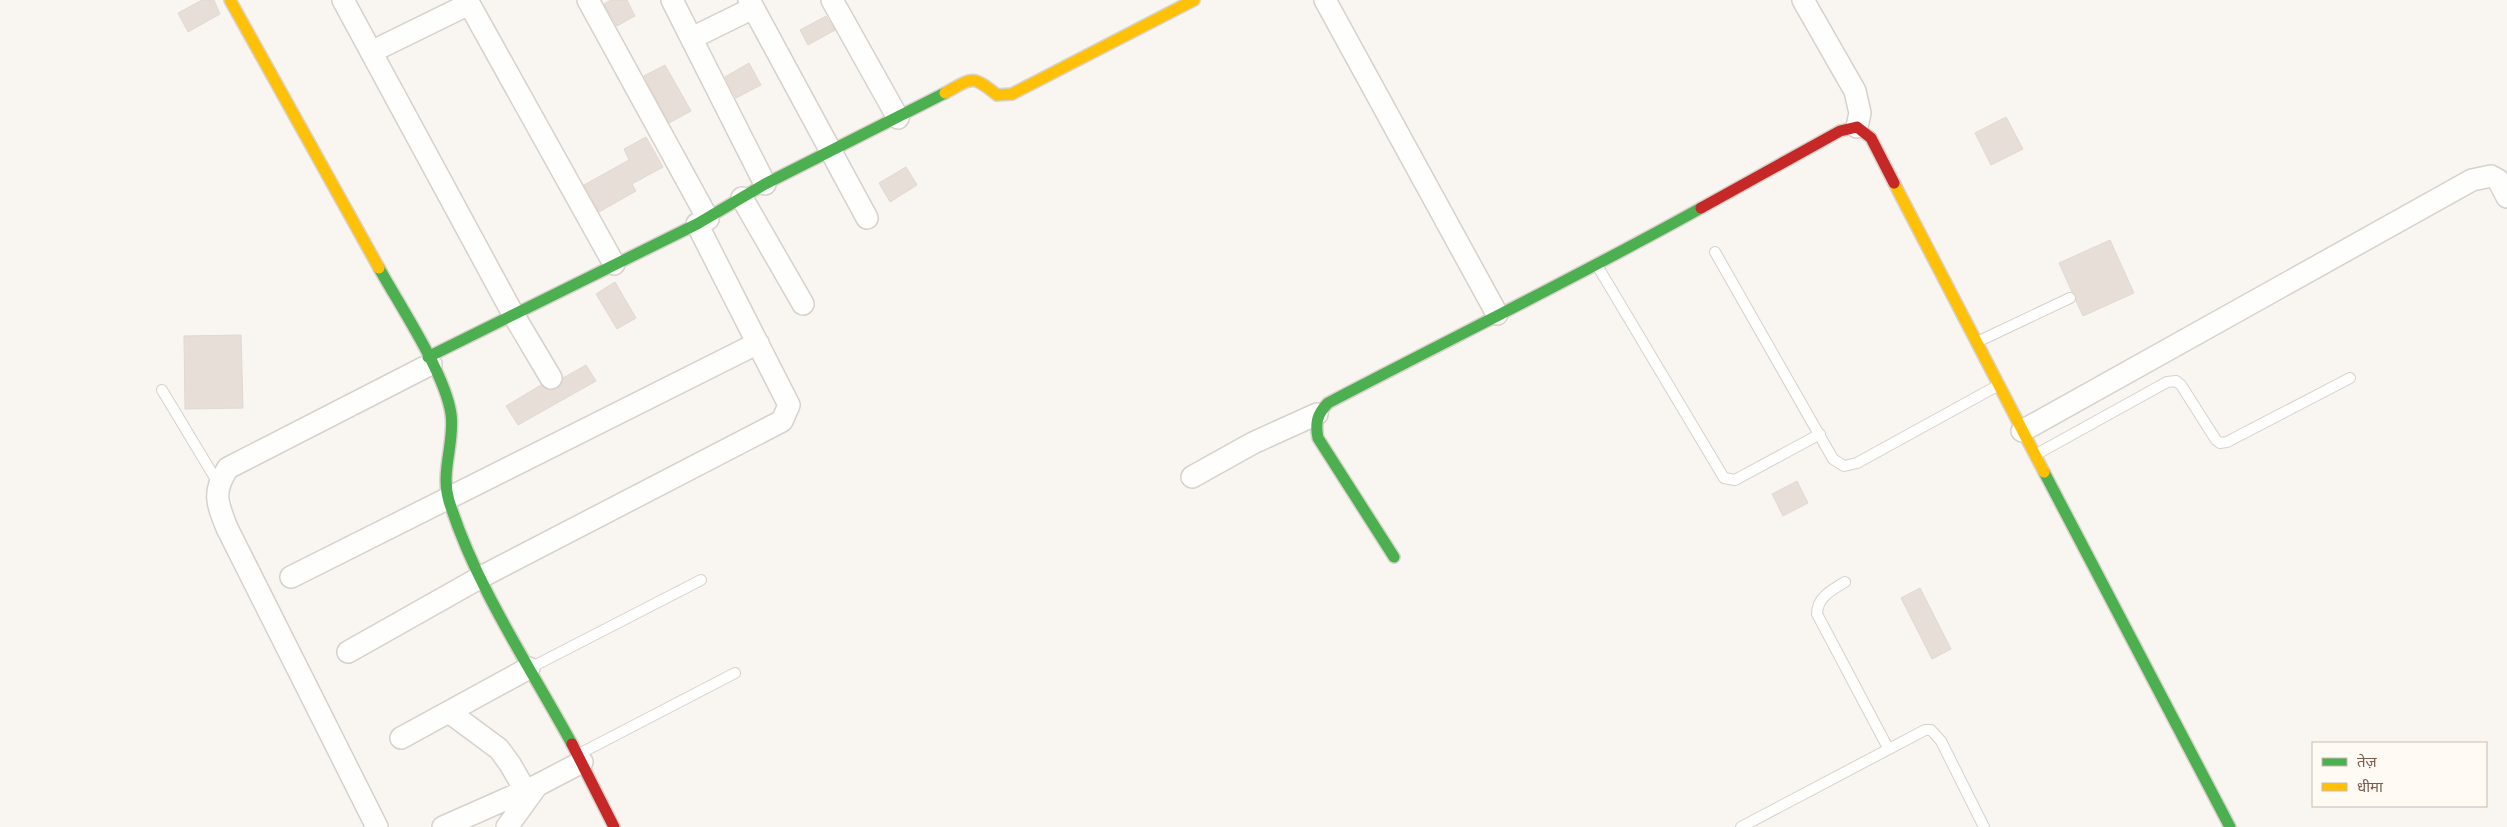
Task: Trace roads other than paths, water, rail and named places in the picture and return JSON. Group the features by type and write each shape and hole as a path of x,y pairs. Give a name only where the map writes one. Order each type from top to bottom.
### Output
{"street":[{"path":"230,0 430,360 451,418 447,462 448,498 481,577 529,668 580,758 614,827"},
{"path":"343,0 513,314 551,378"},
{"path":"348,652 481,577 782,420 789,405 758,343 702,221 588,0"},
{"path":"672,0 765,184"},
{"path":"832,0 898,118"},
{"path":"377,827 227,528 217,503 218,483 228,468 513,314 702,221 765,184 972,79 979,80 997,96 1012,94 1194,0"},
{"path":"1325,0 1497,314"},
{"path":"1803,0 1855,91 1860,112 1857,127"},
{"path":"371,52 468,2 614,264"},
{"path":"692,38 751,4 867,218"},
{"path":"1192,477 1253,443 1317,414 1340,396 1497,314 1597,266 1840,131 1857,127"},
{"path":"1857,127 1871,138 1998,386 2230,827"},
{"path":"2022,432 2472,180 2492,176 2498,180 2507,197"},
{"path":"742,198 803,304"},
{"path":"291,576 758,343"},
{"path":"1317,414 1315,425 1318,438 1394,557"},
{"path":"401,738 529,668"},
{"path":"449,712 499,749 531,788"},
{"path":"443,827 531,788 580,758"},
{"path":"507,827 531,788"}],"lane":[{"path":"1715,252 1833,458 1844,466 1850,466 1998,386"},
{"path":"1597,266 1724,478 1735,480 1820,434"},
{"path":"1976,342 2070,298"},
{"path":"2034,455 2167,382 2176,381 2181,385 2216,440 2220,443 2227,442 2350,378"},
{"path":"162,390 218,483"},
{"path":"529,668 701,580"},
{"path":"1845,582 1823,596 1817,607 1817,614 1888,748"},
{"path":"580,758 735,673"},
{"path":"1741,827 1918,731 1931,730 1937,735 1984,827"}]}
